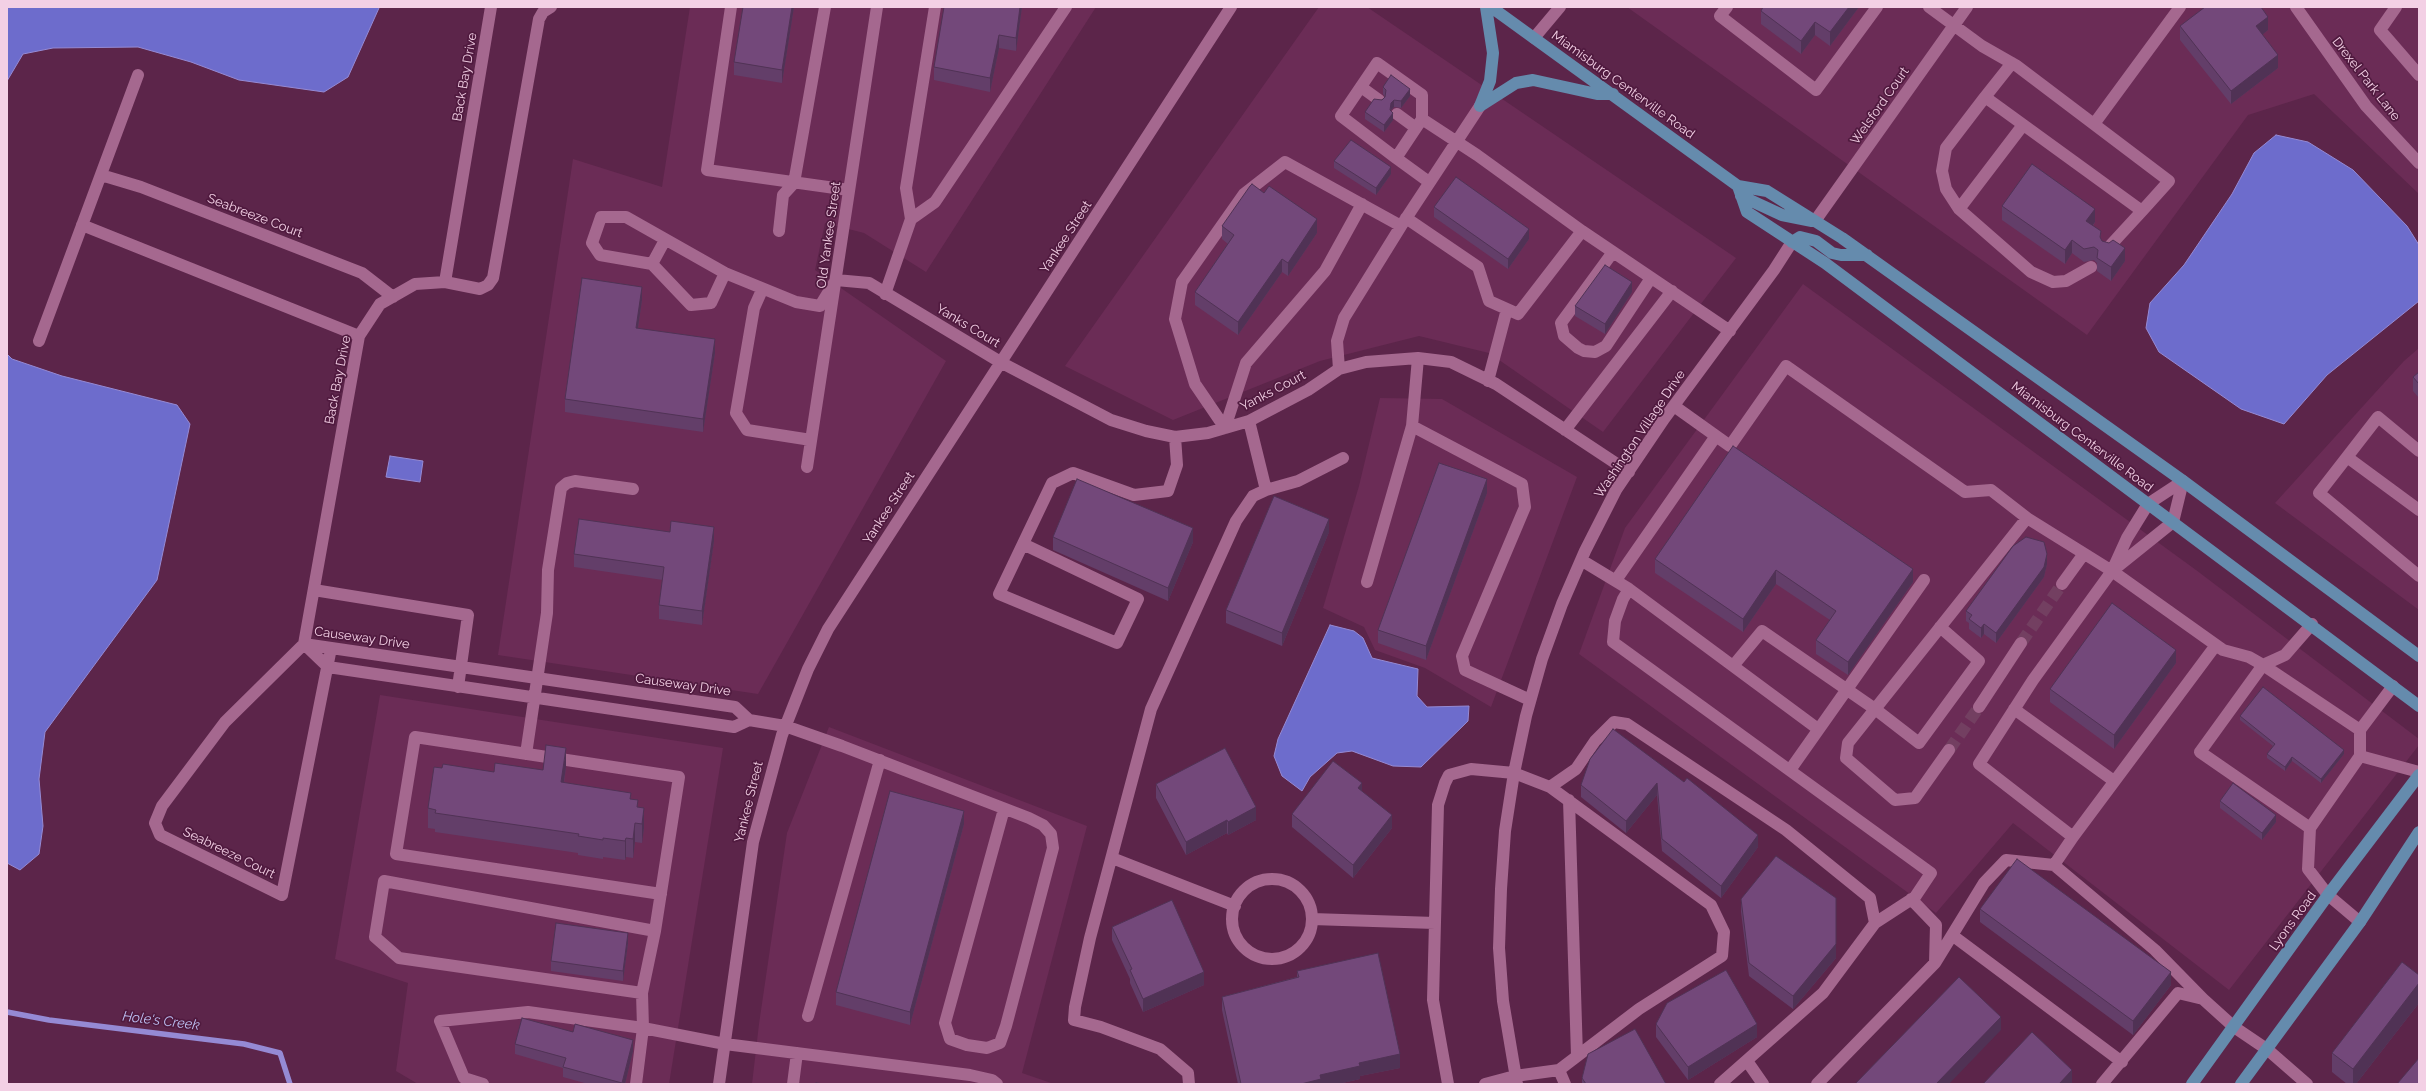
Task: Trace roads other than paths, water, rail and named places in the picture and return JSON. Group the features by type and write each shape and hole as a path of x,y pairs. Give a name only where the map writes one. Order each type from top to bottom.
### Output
{"main road":[{"path":"1480,106 1490,81 1493,53 1486,7"},
{"name":"Miamisburg Centerville Road","path":"1491,7 1613,94 1740,191 1747,212 1824,263 2312,624 2419,706"},
{"path":"1480,106 1516,83 1533,80 1597,94 1613,94"},
{"name":"Miamisburg Centerville Road","path":"1740,191 1767,190 1867,255 2183,482 2419,656"},
{"path":"1792,242 1800,236 1816,241 1832,253 1842,255 1867,255"},
{"name":"Lyons Road","path":"2192,1084 2328,895 2419,775"},
{"path":"2241,1084 2268,1050 2360,922 2419,832"}],"street":[{"name":"Back Bay Drive","path":"304,644 360,336 380,304 415,284 445,282 491,7"},
{"path":"445,282 480,289 488,285 493,278 539,19 543,12 551,7"},
{"path":"731,7 707,170 849,190"},
{"path":"779,231 783,195 794,182 825,7"},
{"name":"Old Yankee Street","path":"807,467 877,7"},
{"path":"885,294 911,219 906,188 935,7"},
{"path":"911,219 935,202 1066,7"},
{"name":"Yankee Street","path":"719,1084 753,842 766,786 785,726 808,669 828,629 1002,363 1231,7"},
{"path":"1534,38 1560,7"},
{"path":"1727,7 1720,16 1816,90 1877,7"},
{"path":"1929,7 1982,46 2012,63 2169,180 2107,249"},
{"name":"Welsford Court","path":"1815,221 1967,7"},
{"path":"2094,124 2180,7"},
{"name":"Drexel Park Lane","path":"2296,7 2366,106 2419,163"},
{"path":"2396,7 2380,30 2419,75"},
{"path":"1396,158 1419,123 1422,95 1376,63 1341,116 1396,158 1429,182"},
{"path":"2012,63 1950,140 1944,156 1942,171 1946,189 1959,209 2031,272 2053,282 2066,281 2091,267"},
{"path":"39,342 138,75"},
{"path":"1361,86 1379,100"},
{"path":"1985,97 2142,211"},
{"path":"1339,369 1337,341 1344,318 1403,222 1457,143 1480,106"},
{"path":"1397,114 1419,123 1457,143 1613,252 1730,330"},
{"path":"1959,209 2023,124"},
{"path":"1225,428 1195,384 1175,319 1182,282 1244,194 1284,162 1362,204 1403,222 1478,267 1489,302 1518,314 1582,230"},
{"name":"Seabreeze Court","path":"101,175 141,187 362,273 394,296"},
{"path":"1225,428 1246,363 1325,271 1362,204"},
{"path":"725,273 711,303 691,305 652,264 600,255 592,243 601,217 626,217 725,273 762,290 796,302 820,306 836,280"},
{"path":"82,225 360,336"},
{"path":"652,264 665,240"},
{"name":"Washington Village Drive","path":"1516,1080 1503,1001 1500,948 1501,889 1505,831 1514,773 1530,700 1542,659 1581,560 1616,490 1674,406 1774,270 1792,242"},
{"path":"1613,252 1561,323 1564,336 1578,348 1595,352 1606,346 1652,278"},
{"name":"Yanks Court","path":"836,280 869,283 1002,363 1111,420 1146,431 1175,437 1208,433 1249,421 1308,390 1339,369 1373,362 1418,358 1451,362 1488,381 1629,472"},
{"path":"762,290 754,308 736,413 747,430 811,440"},
{"path":"1565,430 1672,291"},
{"path":"1488,381 1507,309"},
{"path":"1367,582 1412,426 1418,358"},
{"path":"1674,406 1703,424 1730,446 1786,366 1965,492 1991,490 2027,518 2083,555 2112,571 2223,650 2249,657 2263,665 2360,730"},
{"path":"2419,451 2378,417 2319,493 2419,576"},
{"path":"1249,421 1266,490"},
{"path":"1412,426 1522,484 1525,507 1462,656 1465,670 1530,700"},
{"path":"1616,580 1716,436"},
{"path":"1023,544 1138,599 1117,643 999,594 1052,483 1073,473 1134,495 1168,491 1177,465 1175,437"},
{"path":"2347,457 2419,510"},
{"path":"1189,1084 1188,1073 1160,1049 1101,1027 1074,1020 1078,992 1151,709 1236,521 1253,496 1266,490 1298,481 1343,458"},
{"path":"526,754 547,613 548,570 561,488 567,483 575,481 633,489"},
{"path":"2073,837 1979,764 2033,680 2112,571 2127,538 2148,504 2183,482"},
{"path":"2112,571 2173,522 2183,482"},
{"path":"1949,750 1916,798 1895,800 1846,758 1848,743 2027,518"},
{"path":"2062,584 2083,555"},
{"path":"1581,560 1629,589 1818,730"},
{"path":"1790,770 1924,580"},
{"path":"1629,589 1623,599 1615,621 1613,642 1931,872 1912,899 1875,923 1823,993 1720,1084"},
{"path":"314,590 468,615 462,667 458,687"},
{"path":"2310,828 2200,752 2263,665 2285,655 2312,624"},
{"path":"1733,666 1762,631 1875,709 1919,743 1979,661 1940,627"},
{"path":"1979,707 2021,643"},
{"name":"Seabreeze Court","path":"304,644 225,722 162,806 156,823 160,835 282,895 331,648"},
{"name":"Causeway Drive","path":"304,644 735,707 749,720"},
{"name":"Causeway Drive","path":"304,644 328,666"},
{"path":"2054,865 2114,781 2216,645"},
{"path":"328,666 458,687 734,727 749,720 785,726 880,760 1004,809 1042,825 1051,834 1053,848 1006,1026 1000,1043 987,1048 967,1045 950,1039 945,1023 1004,809"},
{"path":"2360,922 2328,895 2308,870 2310,828 2360,756 2360,730 2393,686"},
{"path":"2014,709 2114,781"},
{"path":"1550,787 1576,769 1595,741 1614,722 1627,724 1792,834 1870,898 1875,923"},
{"path":"636,1084 643,1028 642,993 655,931 680,778 415,737 396,854 661,894"},
{"path":"2360,756 2419,772"},
{"path":"808,1016 880,760"},
{"path":"1448,1084 1433,1000 1438,805 1445,782 1449,775 1470,769 1514,773 1550,787 1711,905 1724,932 1722,956 1639,1009 1559,1070 1516,1080 1486,1084"},
{"path":"1569,800 1577,1056"},
{"path":"1112,858 1235,906"},
{"path":"1817,1084 1935,963 1984,882 2006,860 2054,865 2155,950 2203,999 2234,1026 2268,1050 2307,1084"},
{"path":"1263,880 1275,880 1292,885 1302,892 1308,902 1312,919 1307,940 1295,952 1288,956 1271,959 1253,955 1241,945 1234,933 1232,918 1235,906 1238,899 1252,885 1263,880"},
{"path":"642,993 399,958 375,937 384,881 655,931"},
{"path":"1912,899 1936,925 1935,963"},
{"path":"1312,919 1435,923"},
{"path":"1952,935 2122,1062"},
{"path":"2102,1084 2122,1062 2178,993 2203,999"},
{"path":"483,1084 464,1078 440,1021 528,1012 643,1028 725,1044 970,1075 992,1080 997,1084"},
{"path":"793,1084 797,1053"},
{"path":"1747,1061 1763,1084"},
{"path":"1559,1070 1565,1084"}],"waterway":[{"name":"Hole's Creek","path":"7,1012 49,1020 244,1044 280,1053 290,1084"}],"tunnel":[{"path":"2021,643 2062,584"},
{"path":"1949,750 1979,707"}]}
